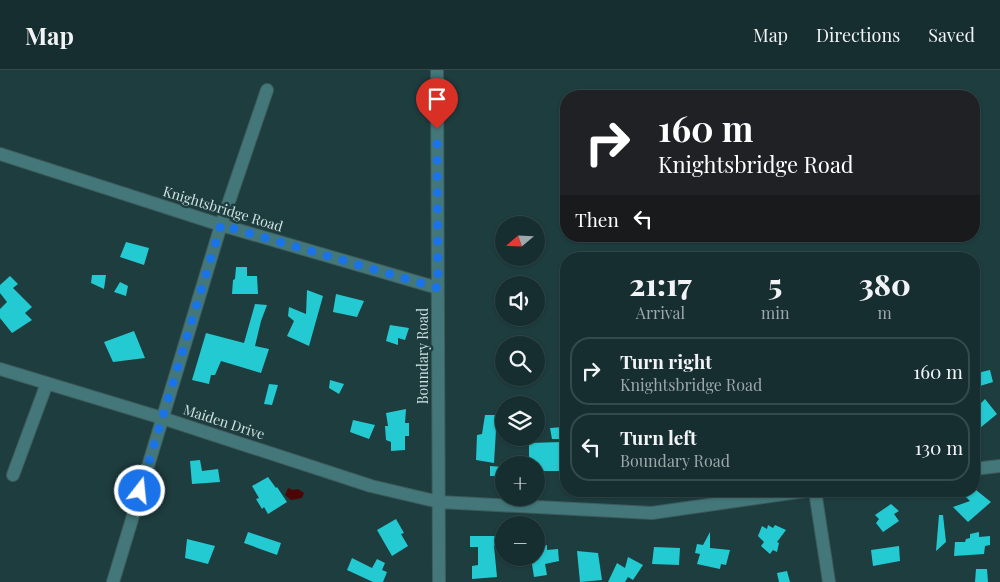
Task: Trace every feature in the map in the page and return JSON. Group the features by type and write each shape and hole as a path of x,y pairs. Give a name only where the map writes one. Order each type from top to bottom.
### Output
{"street":[{"name":"Boundary Road","path":"436,70 439,582"},
{"path":"113,582 221,225 267,90"},
{"name":"Knightsbridge Road","path":"0,154 221,225 438,288"},
{"name":"Maiden Drive","path":"0,369 162,418 371,486 439,502 652,513 764,497"},
{"path":"13,475 47,383"},
{"path":"980,468 1000,466"},
{"path":"815,497 829,582"}],"shaded area":[{"path":"288,488 298,489 304,493 302,498 291,500 285,495"}],"building":[{"path":"126,242 149,248 144,265 120,257"},
{"path":"236,267 247,267 247,276 257,276 258,294 232,294"},
{"path":"92,275 106,275 104,289 91,283"},
{"path":"10,276 18,284 13,288 32,307 25,313 32,320 12,333 0,318 0,309 7,302 0,293 0,285"},
{"path":"120,282 128,286 126,296 114,292"},
{"path":"307,290 323,296 309,346 287,336 294,321 288,316 289,307 306,314"},
{"path":"336,294 364,301 357,317 333,312"},
{"path":"255,304 267,305 255,346 269,349 261,373 221,361 215,375 211,375 209,384 192,380 206,333 244,343"},
{"path":"390,325 409,328 405,340 398,338 398,345 386,341"},
{"path":"134,331 145,358 113,362 104,342"},
{"path":"990,370 993,382 980,386 980,372"},
{"path":"330,380 344,384 339,394 329,388"},
{"path":"269,384 278,385 272,405 264,404"},
{"path":"985,399 997,414 980,428 980,404"},
{"path":"406,409 405,423 409,423 409,436 405,436 405,450 391,451 391,442 386,440 385,426 388,426 386,413"},
{"path":"485,415 495,415 494,463 476,460 477,435 482,434"},
{"path":"353,420 375,425 369,439 350,432"},
{"path":"560,427 560,439 552,439 550,428"},
{"path":"545,442 560,442 560,471 545,471 545,456 529,456 529,446 545,446"},
{"path":"200,460 202,471 218,469 220,482 192,484 190,461"},
{"path":"490,466 495,466 495,476 490,476"},
{"path":"268,477 287,502 268,514 264,507 262,509 256,499 259,498 252,486"},
{"path":"980,493 991,502 968,522 953,507 970,501 966,497 980,497"},
{"path":"891,504 899,511 894,514 899,521 883,532 876,523 879,519 875,515"},
{"path":"939,515 943,515 946,542 936,551"},
{"path":"396,519 404,533 401,534 408,546 392,556 377,530"},
{"path":"768,525 773,528 775,525 786,530 777,542 779,543 777,552 773,550 770,554 761,546 764,542 758,536 762,526 767,529"},
{"path":"248,532 281,543 277,555 244,543"},
{"path":"710,532 710,548 730,550 726,565 721,564 720,569 697,564 700,554 695,553 697,544 703,545"},
{"path":"979,532 979,537 990,536 990,545 985,546 984,554 954,556 955,542 965,542 966,539 970,538 970,534"},
{"path":"470,536 495,536 497,577 472,579 472,566 478,565 478,547 470,547"},
{"path":"187,539 215,546 208,564 185,558"},
{"path":"547,545 547,550 558,549 559,561 545,564 545,546"},
{"path":"899,546 900,561 873,566 871,550"},
{"path":"654,547 680,548 679,565 652,564"},
{"path":"577,551 598,553 602,580 580,582"},
{"path":"628,557 643,565 633,580 628,577 625,582 608,582 617,563 625,568"},
{"path":"352,558 372,568 377,559 385,563 382,570 387,572 383,582 373,582 347,570"},
{"path":"545,564 547,575 534,577 532,566 545,566"},
{"path":"976,569 987,569 988,582 975,582"},
{"path":"787,571 790,582 779,582 777,573"}],"route":[{"path":"140,491 221,225 438,288 437,129"}]}
